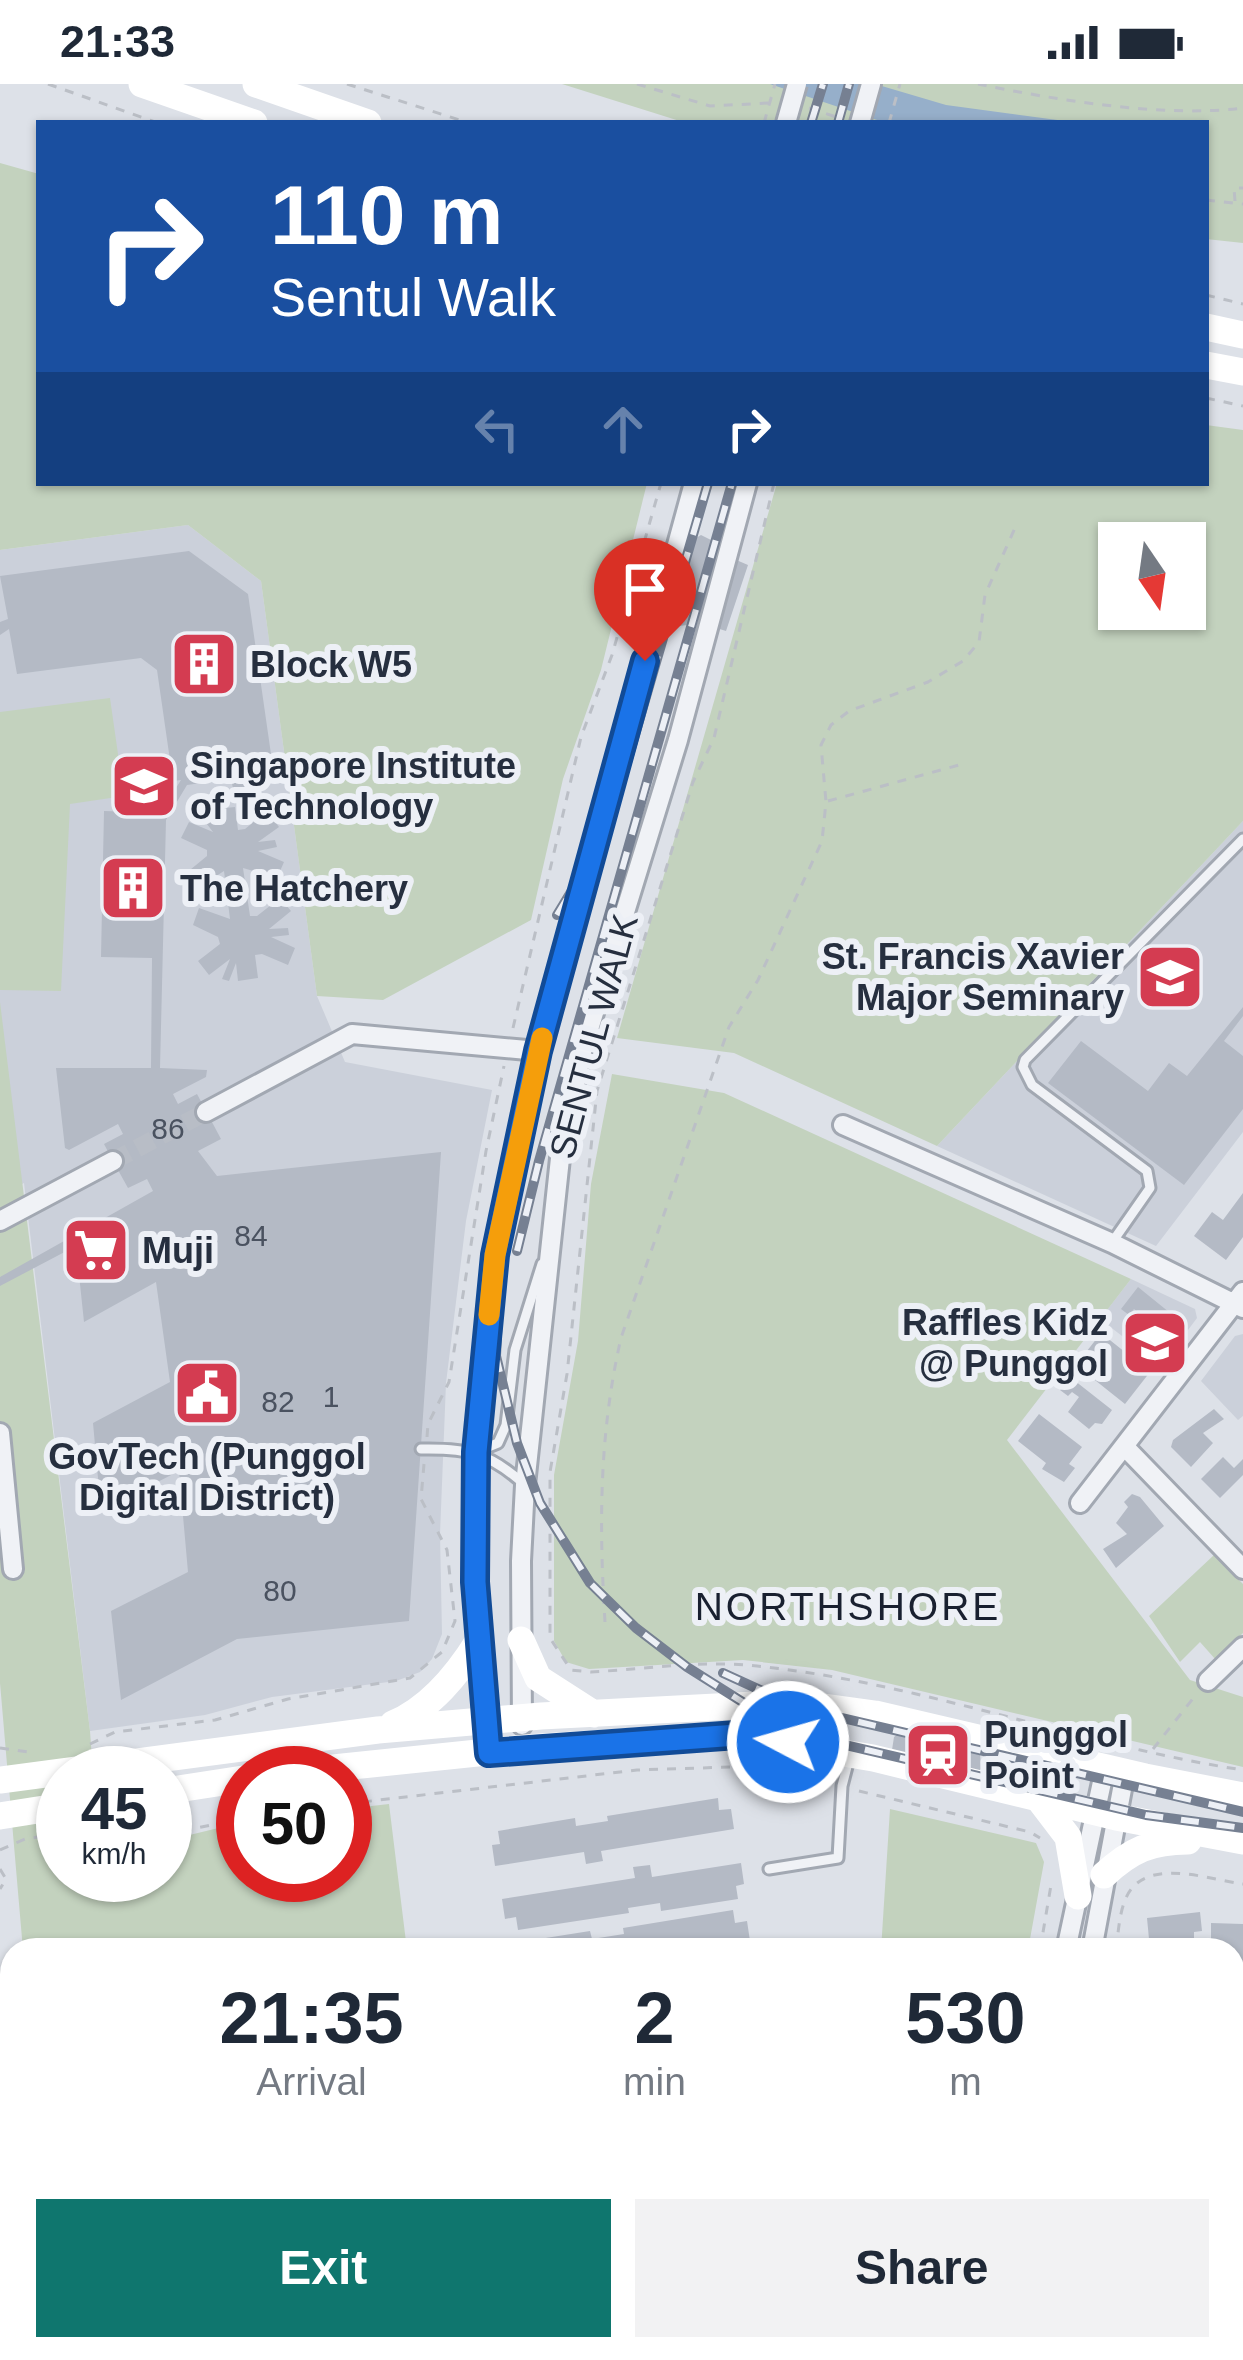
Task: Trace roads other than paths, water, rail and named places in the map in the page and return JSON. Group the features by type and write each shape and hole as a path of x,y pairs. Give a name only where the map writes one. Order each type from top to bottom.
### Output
{"main road":[{"path":"142,84 245,120"},
{"path":"256,84 359,120"},
{"path":"1209,328 1243,334"},
{"path":"1209,366 1243,372"},
{"path":"378,1730 411,1716 435,1695 462,1669 479,1640"},
{"path":"521,1640 538,1678 593,1714"},
{"path":"0,1780 378,1730 795,1703 831,1706 1243,1796"},
{"path":"372,1764 526,1748 737,1735 851,1754 1105,1815 1242,1840"},
{"path":"1039,1798 1068,1837 1078,1896"},
{"path":"2,1815 36,1810"},
{"path":"1104,1875 1136,1849 1159,1840 1242,1840"}],"street":[{"path":"784,114 797,84"},
{"path":"852,120 871,84"},
{"name":"SENTUL WALK","path":"489,1753 475,1582 476,1452 495,1255 538,1051 693,486"},
{"name":"SENTUL WALK","path":"526,1748 521,1718 525,1486 561,1149 581,1055 678,740 746,486"},
{"path":"206,1112 352,1034 538,1051"},
{"path":"843,1125 1240,1301 1080,1503"},
{"path":"0,1221 113,1161"},
{"path":"0,1433 13,1569"},
{"path":"1124,1447 1243,1569"},
{"path":"1208,1681 1243,1647"},
{"path":"1069,1938 1115,1771"},
{"path":"1094,1938 1104,1875 1105,1815"}],"lane":[{"path":"1112,1243 1150,1188 1147,1171 1032,1085 1023,1067 1025,1060 1243,838"},
{"path":"476,1452 498,1444 506,1425 515,1350 548,1250"},
{"path":"423,1449 476,1452 501,1463 525,1486"},
{"path":"770,1869 838,1858 842,1786 851,1754"}],"water":[{"path":"770,84 875,84 946,105 1058,120 877,120"}],"tunnel":[{"path":"113,1161 206,1112"}],"railway":[{"path":"812,120 823,84"},
{"path":"839,120 849,84"},
{"path":"707,486 514,1152 496,1356 517,1443 540,1503 590,1583 636,1628 760,1713 811,1737 1146,1815 1243,1828"},
{"path":"517,1251 731,486"},
{"path":"557,915 588,864"},
{"path":"723,1673 778,1698 838,1717 1243,1812"}],"place":[{"name":"Block W5","path":"204,664"},
{"name":"Singapore Institute of Technology","path":"144,786"},
{"name":"The Hatchery","path":"133,888"},
{"name":"St. Francis Xavier Major Seminary","path":"1170,977"},
{"name":"Muji","path":"96,1250"},
{"name":"Raffles Kidz @ Punggol","path":"1155,1343"},
{"name":"GovTech (Punggol Digital District)","path":"207,1393"},
{"name":"Punggol Point","path":"938,1755"}],"district":[{"name":"NORTHSHORE","path":"848,1606"}]}
